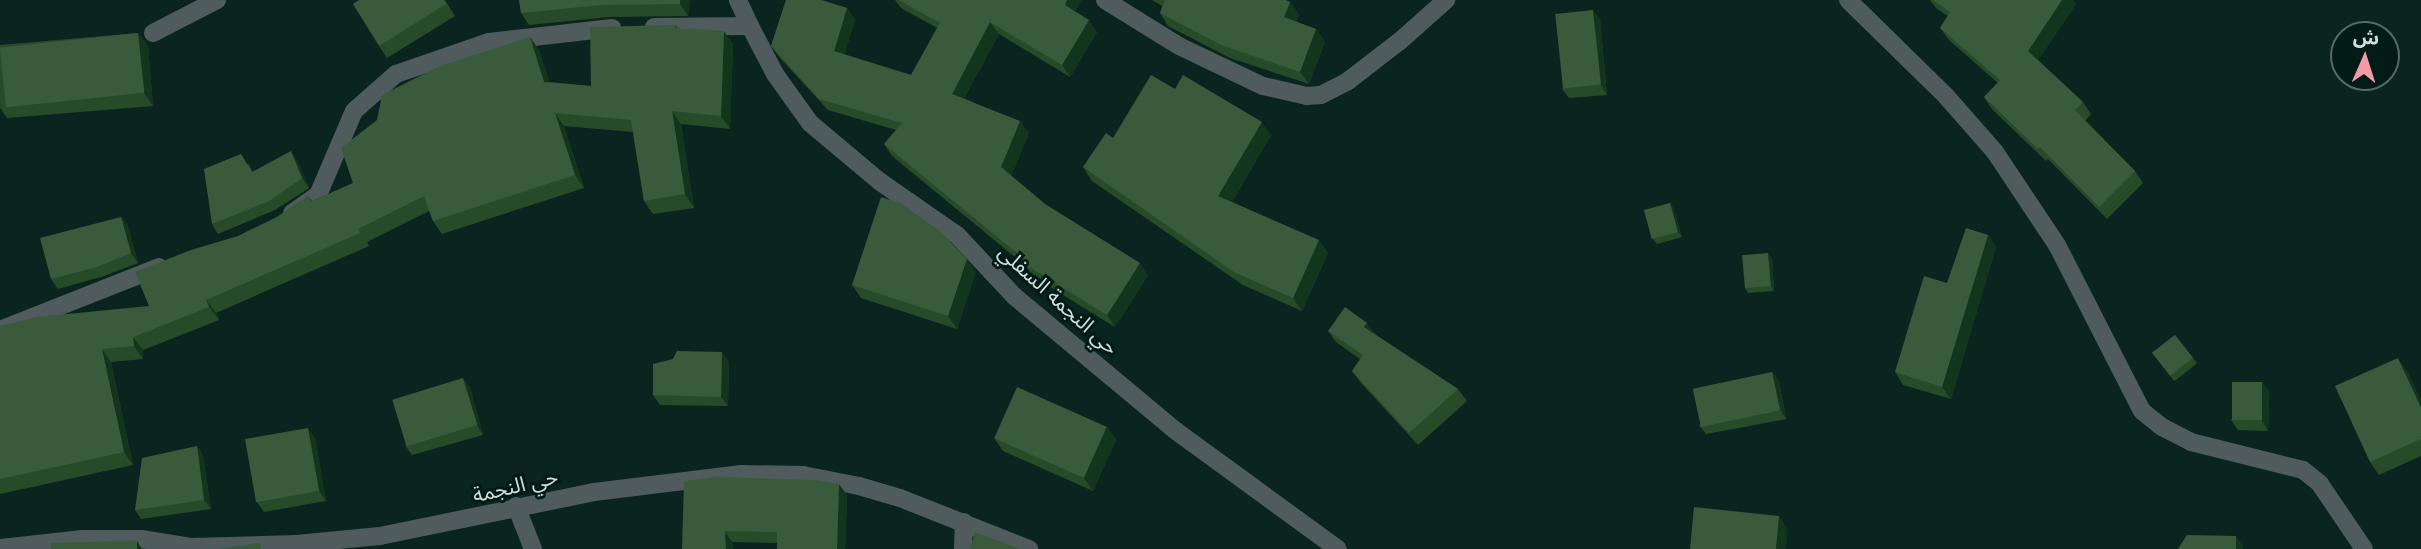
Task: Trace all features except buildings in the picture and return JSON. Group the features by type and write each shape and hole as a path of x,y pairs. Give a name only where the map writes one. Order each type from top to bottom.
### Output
{"street":[{"path":"153,33 217,0"},
{"name":"حي النجمة السفلي","path":"738,0 775,74 810,124 879,181 957,235 1014,296 1176,431 1338,549"},
{"path":"1105,0 1179,46 1263,86 1307,96 1321,95 1348,81 1400,41 1446,0"},
{"path":"1848,0 1946,96 1995,152 2057,245 2143,411 2162,427 2191,442 2302,470 2320,484 2364,549"},
{"path":"281,220 318,195 354,111 396,74 489,42 631,28 750,26"},
{"path":"0,330 173,262"},
{"name":"حي النجمة","path":"0,548 81,539 141,539 192,547 297,544 380,536 516,506 666,482 740,474 803,475 900,498 1030,549"},
{"path":"516,506 533,549"},
{"path":"963,549 964,523"}]}
